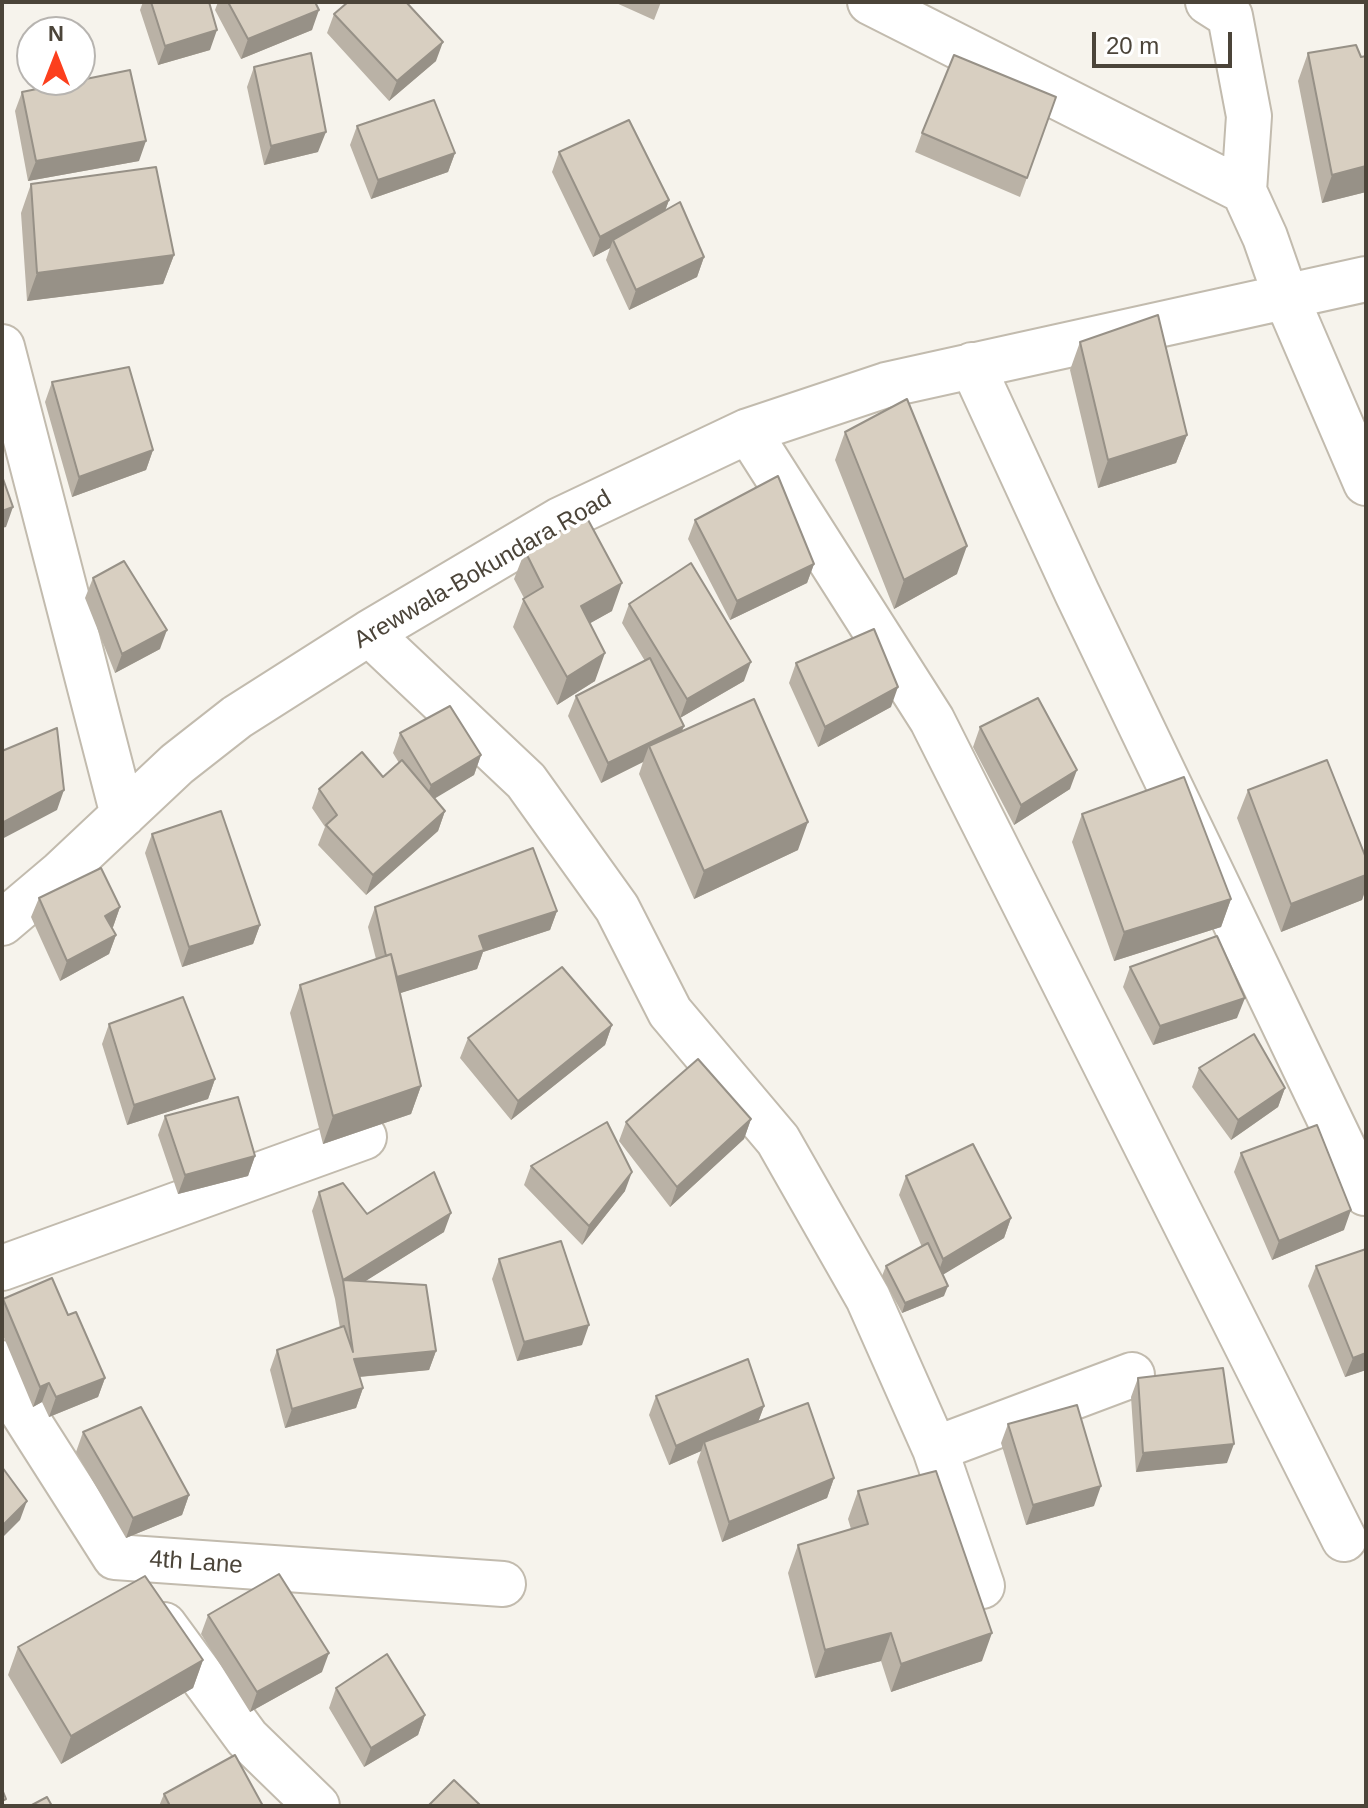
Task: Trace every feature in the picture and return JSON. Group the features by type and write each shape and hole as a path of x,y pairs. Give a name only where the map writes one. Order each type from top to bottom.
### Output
{"street":[{"path":"870,2 1244,191"},
{"path":"1208,2 1230,16 1233,31 1249,116 1244,191 1366,483"},
{"name":"Arewwala-Bokundara Road","path":"2,923 177,764 237,717 369,633 560,520 748,431 886,385 1366,279"},
{"path":"2,347 123,815"},
{"path":"972,365 1077,593 1365,1193"},
{"path":"748,431 932,720 1344,1539"},
{"path":"369,633 526,781 617,908 670,1012 778,1140 868,1298 935,1449 982,1586"},
{"path":"2,1268 364,1137"},
{"name":"4th Lane","path":"2,1363 22,1411 115,1557 503,1584"},
{"path":"935,1449 1132,1375"},
{"path":"115,1557 247,1738 317,1806"}],"building":[{"path":"151,2 209,2 217,30 165,46"},
{"path":"228,2 315,2 319,10 248,39"},
{"path":"348,2 406,2 443,42 397,81 334,14"},
{"path":"1356,45 1361,57 1366,56 1366,166 1332,175 1308,53"},
{"path":"311,53 326,132 271,146 254,67"},
{"path":"954,55 1056,97 1027,178 922,133"},
{"path":"130,70 146,141 36,161 23,96 96,96 96,77"},
{"path":"434,100 455,153 378,180 357,126"},
{"path":"629,120 669,200 600,237 559,152"},
{"path":"156,167 174,255 37,273 31,184"},
{"path":"680,202 704,257 636,290 613,240"},
{"path":"1158,315 1187,435 1108,460 1080,342"},
{"path":"129,367 153,450 79,477 52,382"},
{"path":"907,399 967,546 904,580 845,432"},
{"path":"2,476 13,507 2,511"},
{"path":"778,476 814,564 737,601 695,520"},
{"path":"586,516 622,583 581,606 605,653 567,677 523,599 543,587 525,551"},
{"path":"124,561 167,630 122,654 93,578"},
{"path":"691,563 751,662 687,699 629,604"},
{"path":"874,629 898,687 825,727 796,663"},
{"path":"650,658 684,726 608,763 576,696"},
{"path":"1038,698 1077,770 1021,805 980,727"},
{"path":"754,699 808,822 704,871 649,746"},
{"path":"450,706 481,755 431,785 400,733"},
{"path":"57,728 64,790 2,823 2,751"},
{"path":"362,752 383,777 402,760 445,811 373,875 326,825 337,815 319,789"},
{"path":"1327,760 1366,858 1366,875 1291,904 1248,790"},
{"path":"1184,777 1231,899 1124,932 1082,814"},
{"path":"221,811 260,925 189,947 152,834"},
{"path":"533,848 557,911 479,936 484,950 397,977 391,954 386,956 375,907"},
{"path":"101,868 120,907 105,916 116,935 67,961 39,898"},
{"path":"1217,936 1245,998 1160,1026 1130,967"},
{"path":"391,954 421,1086 333,1116 300,985"},
{"path":"562,967 612,1025 518,1101 468,1038"},
{"path":"183,997 215,1079 134,1105 109,1024"},
{"path":"1254,1034 1285,1088 1238,1120 1199,1068"},
{"path":"698,1059 751,1119 677,1187 626,1122"},
{"path":"238,1097 255,1156 185,1175 165,1116"},
{"path":"607,1122 632,1172 589,1226 531,1166"},
{"path":"1317,1125 1351,1210 1279,1241 1241,1153"},
{"path":"973,1144 1011,1218 943,1259 906,1176"},
{"path":"434,1172 451,1213 343,1280 319,1192 343,1183 367,1214"},
{"path":"561,1241 589,1325 524,1342 499,1259"},
{"path":"928,1243 948,1286 905,1303 886,1266"},
{"path":"1366,1249 1366,1353 1353,1358 1316,1266"},
{"path":"52,1278 68,1315 76,1312 105,1378 56,1397 49,1383 40,1387 3,1299"},
{"path":"343,1280 426,1285 436,1351 354,1359 363,1388 292,1409 277,1350 344,1326 353,1352"},
{"path":"748,1359 764,1406 676,1446 656,1396"},
{"path":"1223,1368 1234,1444 1143,1453 1138,1378"},
{"path":"808,1403 834,1478 729,1522 704,1442"},
{"path":"1077,1405 1101,1486 1033,1505 1008,1424"},
{"path":"141,1407 189,1495 133,1518 83,1432"},
{"path":"2,1467 27,1501 2,1526"},
{"path":"936,1471 992,1633 901,1664 891,1633 825,1650 798,1545 868,1524 858,1491"},
{"path":"279,1574 329,1653 257,1692 208,1615"},
{"path":"145,1576 203,1660 71,1736 18,1647"},
{"path":"387,1654 425,1715 371,1748 336,1688"},
{"path":"235,1755 263,1806 170,1806 164,1794"},
{"path":"454,1780 481,1806 428,1806"},
{"path":"47,1797 52,1806 30,1806"}]}
